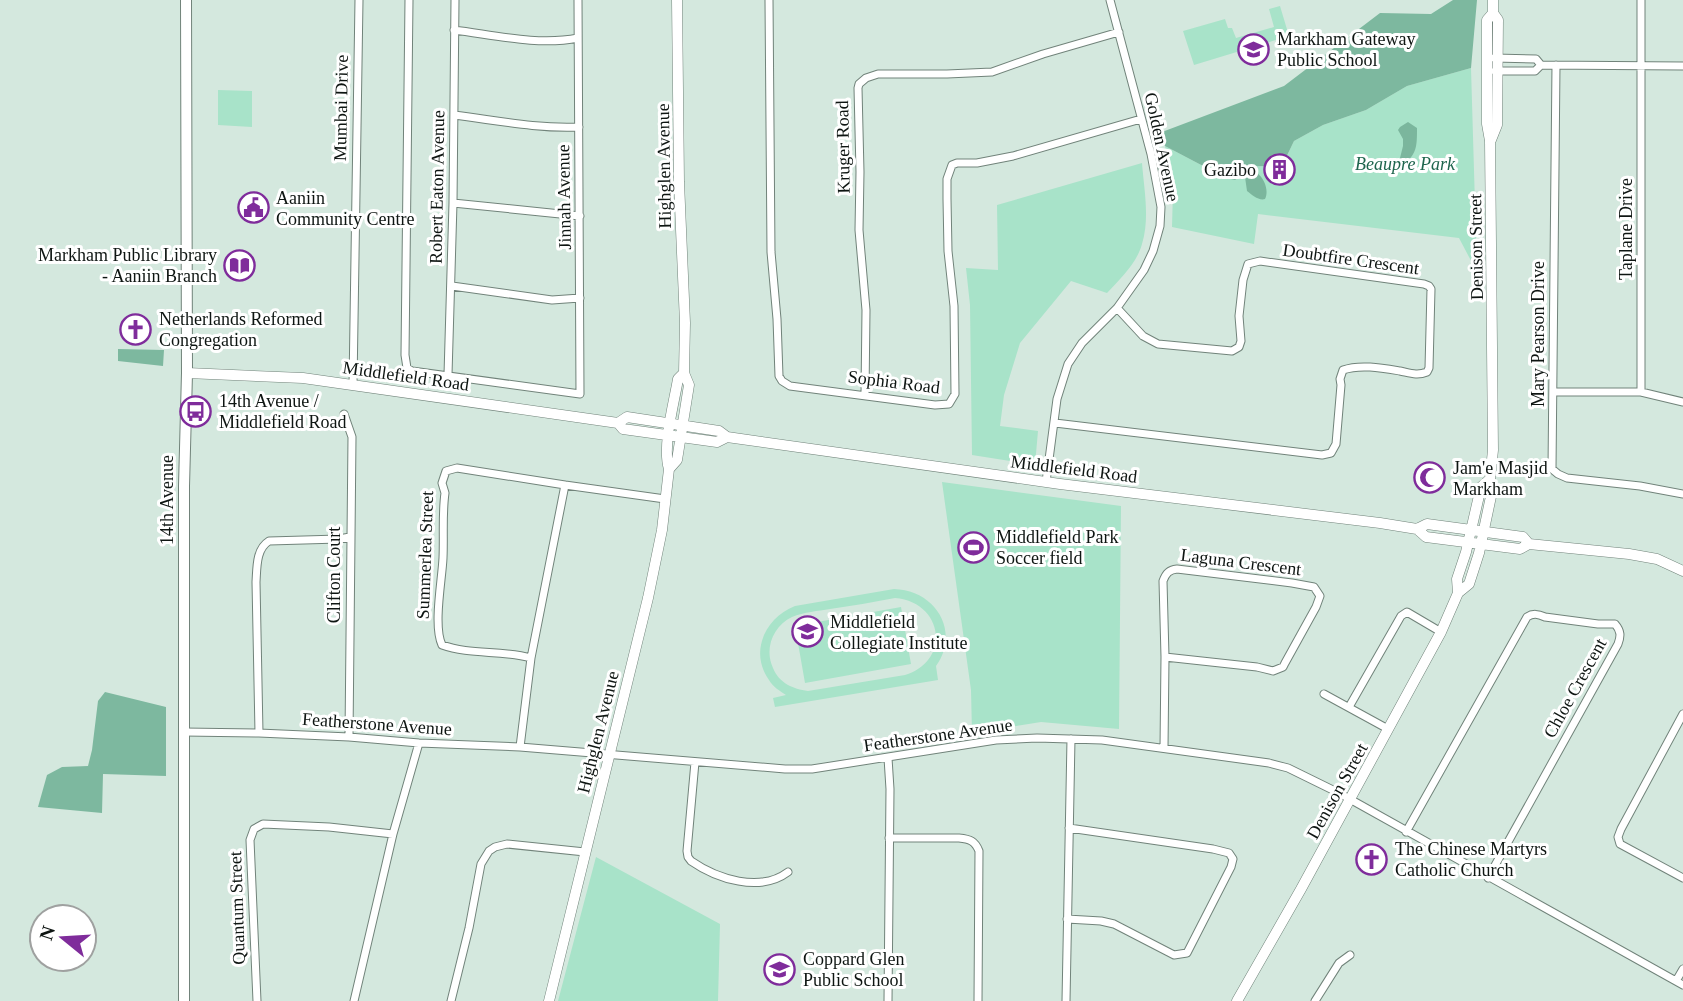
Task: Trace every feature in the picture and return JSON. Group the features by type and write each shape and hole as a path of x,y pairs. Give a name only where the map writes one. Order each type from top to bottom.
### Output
{"main road":[{"name":"14th Avenue","path":"184,1001 186,0"}],"street":[{"name":"Mumbai Drive","path":"353,385 359,0"},
{"path":"409,0 406,361 407,368 412,371 448,375"},
{"name":"Robert Eaton Avenue","path":"448,375 452,286 455,0"},
{"name":"Jinnah Avenue","path":"448,375 580,394 578,0"},
{"name":"Highglen Avenue","path":"669,469 677,460 689,385 684,373 677,0"},
{"name":"Sophia Road","path":"769,0 771,252 779,376 790,386 947,405 955,394 954,294 948,251 947,199 947,178 952,165 1013,156 1142,119"},
{"name":"Golden Avenue","path":"1046,482 1058,399 1068,363 1082,343 1116,308 1144,270 1160,226 1158,192 1142,119 1110,0"},
{"name":"Denison Street","path":"1237,1001 1441,632 1458,593 1469,584 1481,544 1493,487 1490,479 1493,450 1490,141 1497,125 1487,20 1493,13 1493,0"},
{"name":"Taplane Drive","path":"1641,392 1642,0"},
{"path":"454,30 531,40 578,38"},
{"name":"Kruger Road","path":"865,395 866,310 859,229 859,84 878,74 992,72 1119,32"},
{"path":"1492,58 1535,59 1541,65 1683,66"},
{"path":"1492,71 1535,71 1541,65"},
{"name":"Mary Pearson Drive","path":"1556,65 1552,468 1567,478 1683,494"},
{"path":"454,115 524,124 579,127"},
{"path":"453,202 580,216"},
{"name":"Doubtfire Crescent","path":"1055,423 1322,455 1331,453 1336,444 1340,379 1343,370 1364,367 1417,375 1427,372 1429,368 1431,289 1424,284 1260,261 1248,264 1243,280 1239,316 1241,341 1239,347 1232,351 1158,344 1143,336 1116,308"},
{"path":"452,286 552,300 580,298"},
{"name":"Middlefield Road","path":"187,373 303,377 618,423 624,429 669,436 682,432 719,431 727,437 1046,482 1367,521 1417,529 1426,537 1468,543 1520,549 1529,544 1638,556 1657,559 1683,571"},
{"name":"Highglen Avenue","path":"549,1001 648,598 662,530 669,469 666,460 678,379 684,373"},
{"path":"1554,392 1641,392 1683,402"},
{"name":"Clifton Court","path":"344,414 352,437 349,737"},
{"name":"Middlefield Road","path":"618,423 627,417 671,424 682,432"},
{"name":"Summerlea Street","path":"531,658 496,652 462,651 442,645 439,639 445,493 442,483 446,471 457,468 665,499"},
{"name":"Denison Street","path":"1458,593 1457,579 1480,487 1490,479"},
{"path":"520,747 531,658 565,485"},
{"name":"Middlefield Road","path":"1417,529 1427,524 1471,529 1523,537 1529,544"},
{"path":"258,733 256,582 260,552 264,544 270,541 350,537"},
{"name":"Laguna Crescent","path":"1164,748 1163,581 1167,572 1186,570 1306,585 1314,587 1320,596 1285,663 1279,669 1273,671 1165,657"},
{"path":"1349,707 1401,616 1407,612 1441,632"},
{"name":"Chloe Crescent","path":"1406,832 1527,617 1537,614 1598,624 1615,624 1621,636 1618,644 1488,878"},
{"path":"1324,694 1388,729"},
{"path":"1683,713 1618,837 1625,848 1683,878"},
{"name":"Featherstone Avenue","path":"184,732 349,737 520,747 785,769 812,769 996,740 1037,738 1102,740 1269,763 1288,768 1349,799 1680,983"},
{"path":"1066,1001 1071,739"},
{"path":"354,1001 393,834 419,743"},
{"path":"888,758 888,1001"},
{"path":"695,762 687,850 691,861 716,874 743,882 778,880 788,872"},
{"name":"Quantum Street","path":"257,1001 250,840 254,829 263,824 393,834"},
{"path":"1067,919 1114,924 1174,956 1187,953 1233,859 1229,853 1213,849 1069,828"},
{"path":"889,838 959,838 969,839 976,844 979,851 978,1001"},
{"path":"451,1001 481,864 489,850 507,844 585,852"},
{"path":"1315,1001 1339,963 1350,956"},
{"path":"1680,983 1683,969"}],"green space":[{"path":"1280,6 1289,36 1194,65 1183,31 1225,19 1236,38 1274,27 1269,9"},
{"name":"Beaupre Park","path":"1471,68 1477,272 1459,238 1258,214 1254,244 1172,227 1173,190 1165,146 1205,167 1281,168 1294,141 1323,125 1366,110 1407,86"},
{"path":"218,90 252,91 252,127 218,125"},
{"path":"1142,163 1146,224 1140,251 1132,264 1107,293 1071,281 1020,343 1004,395 1000,426 1038,431 1035,465 972,455 970,305 966,268 998,270 997,205"},
{"path":"942,482 1121,506 1119,729 1041,722 972,733 971,690"},
{"path":"894,589 909,591 921,597 940,615 945,627 943,653 936,666 938,680 775,707 773,698 786,695 772,685 763,669 761,647 768,627 784,611 795,606","holes":["895,598 911,602 932,620 936,632 935,645 930,657 920,668 905,675 808,691 797,689 779,678 770,661 770,646 775,632 792,617"]},
{"path":"901,607 911,664 805,683 795,626"},
{"path":"596,857 720,924 718,1001 558,1001"}],"shaded area":[{"path":"1453,0 1477,0 1471,68 1407,86 1366,110 1323,125 1294,141 1281,168 1205,167 1165,146 1162,132 1284,86 1380,13 1431,14"},
{"path":"1408,122 1417,128 1416,145 1411,158 1402,166 1399,162 1403,139 1398,130"},
{"path":"1234,170 1257,173 1264,182 1265,199 1247,191 1245,177 1231,179"},
{"path":"118,349 164,350 163,366 118,361"},
{"path":"105,692 166,707 166,776 103,774 102,813 38,807 47,775 62,767 88,766 98,701"}],"place":[{"name":"Markham Gateway Public School","path":"1254,49"},
{"name":"Gazibo","path":"1279,170"},
{"name":"Aaniin Community Centre","path":"253,208"},
{"name":"Markham Public Library - Aaniin Branch","path":"240,265"},
{"name":"Netherlands Reformed Congregation","path":"136,329"},
{"name":"14th Avenue / Middlefield Road","path":"196,411"},
{"name":"Jam'e Masjid Markham","path":"1430,478"},
{"name":"Middlefield Park Soccer field","path":"973,547"},
{"name":"Middlefield Collegiate Institute","path":"807,632"},
{"name":"The Chinese Martyrs Catholic Church","path":"1372,859"},
{"name":"Coppard Glen Public School","path":"780,969"}]}
